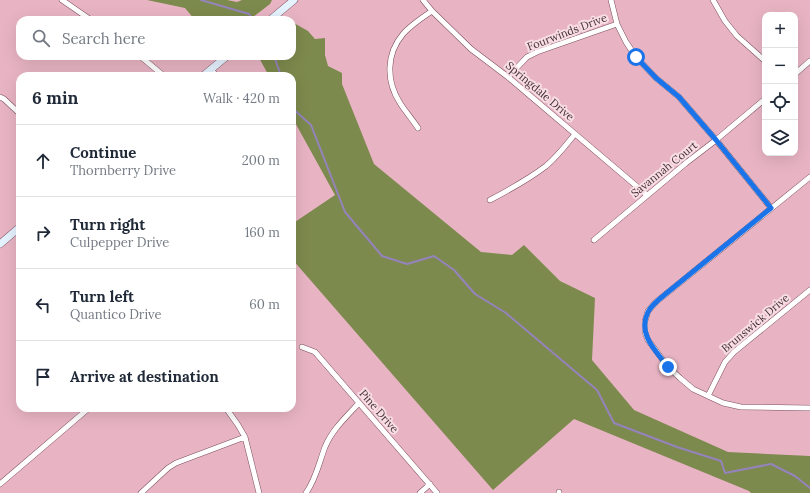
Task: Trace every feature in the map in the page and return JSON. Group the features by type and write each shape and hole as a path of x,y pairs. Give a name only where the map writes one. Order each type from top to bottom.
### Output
{"street":[{"path":"62,0 85,16"},
{"path":"275,16 294,0"},
{"name":"Springdale Drive","path":"423,0 432,11 472,49 508,77 647,195"},
{"path":"611,0 617,24 636,57 656,78 679,97 771,208"},
{"path":"713,0 725,21 737,36 762,58"},
{"path":"418,128 399,102 391,84 389,66 393,49 403,34 432,11"},
{"name":"Fourwinds Drive","path":"508,77 527,57 537,52 617,24"},
{"path":"145,60 159,72"},
{"path":"208,72 222,60"},
{"path":"798,71 810,61"},
{"path":"0,97 16,110"},
{"name":"Savannah Court","path":"594,240 762,102"},
{"path":"490,200 526,180 546,166 575,134"},
{"path":"810,177 660,299 648,311 645,321 645,332 648,340 668,367 693,388 708,396 723,403 741,408 810,408"},
{"path":"0,244 16,230"},
{"name":"Brunswick Drive","path":"708,396 725,362 734,352 810,290"},
{"name":"Pine Drive","path":"302,347 315,352 437,493"},
{"path":"306,493 315,476 325,446 336,428 359,403"},
{"path":"0,484 84,412"},
{"path":"229,412 245,437 259,493"},
{"path":"141,493 168,468 176,463 245,437"},
{"path":"420,493 430,484"}],"green space":[{"path":"147,0 227,0 237,2 242,0 272,0 270,4 254,16 192,16 185,8"},
{"path":"296,24 308,31 315,39 325,38 325,55 328,66 342,73 342,84 374,164 481,252 512,255 524,245 560,281 595,298 592,360 634,410 728,452 810,456 810,493 751,493 574,419 493,490 296,264 296,221 335,195 296,124 296,72 267,72 260,60 296,60"}],"waterway":[{"path":"201,0 249,14 250,16"},
{"path":"275,60 280,72"},
{"path":"296,112 311,125 345,212 382,256 407,264 434,256 454,270 475,294 506,313 597,390 614,423 677,447 721,461 725,473 771,464 795,476 810,488"}],"route":[{"path":"636,57 656,78 679,97 771,208 656,302 648,311 645,321 645,332 648,340 668,367"}]}
